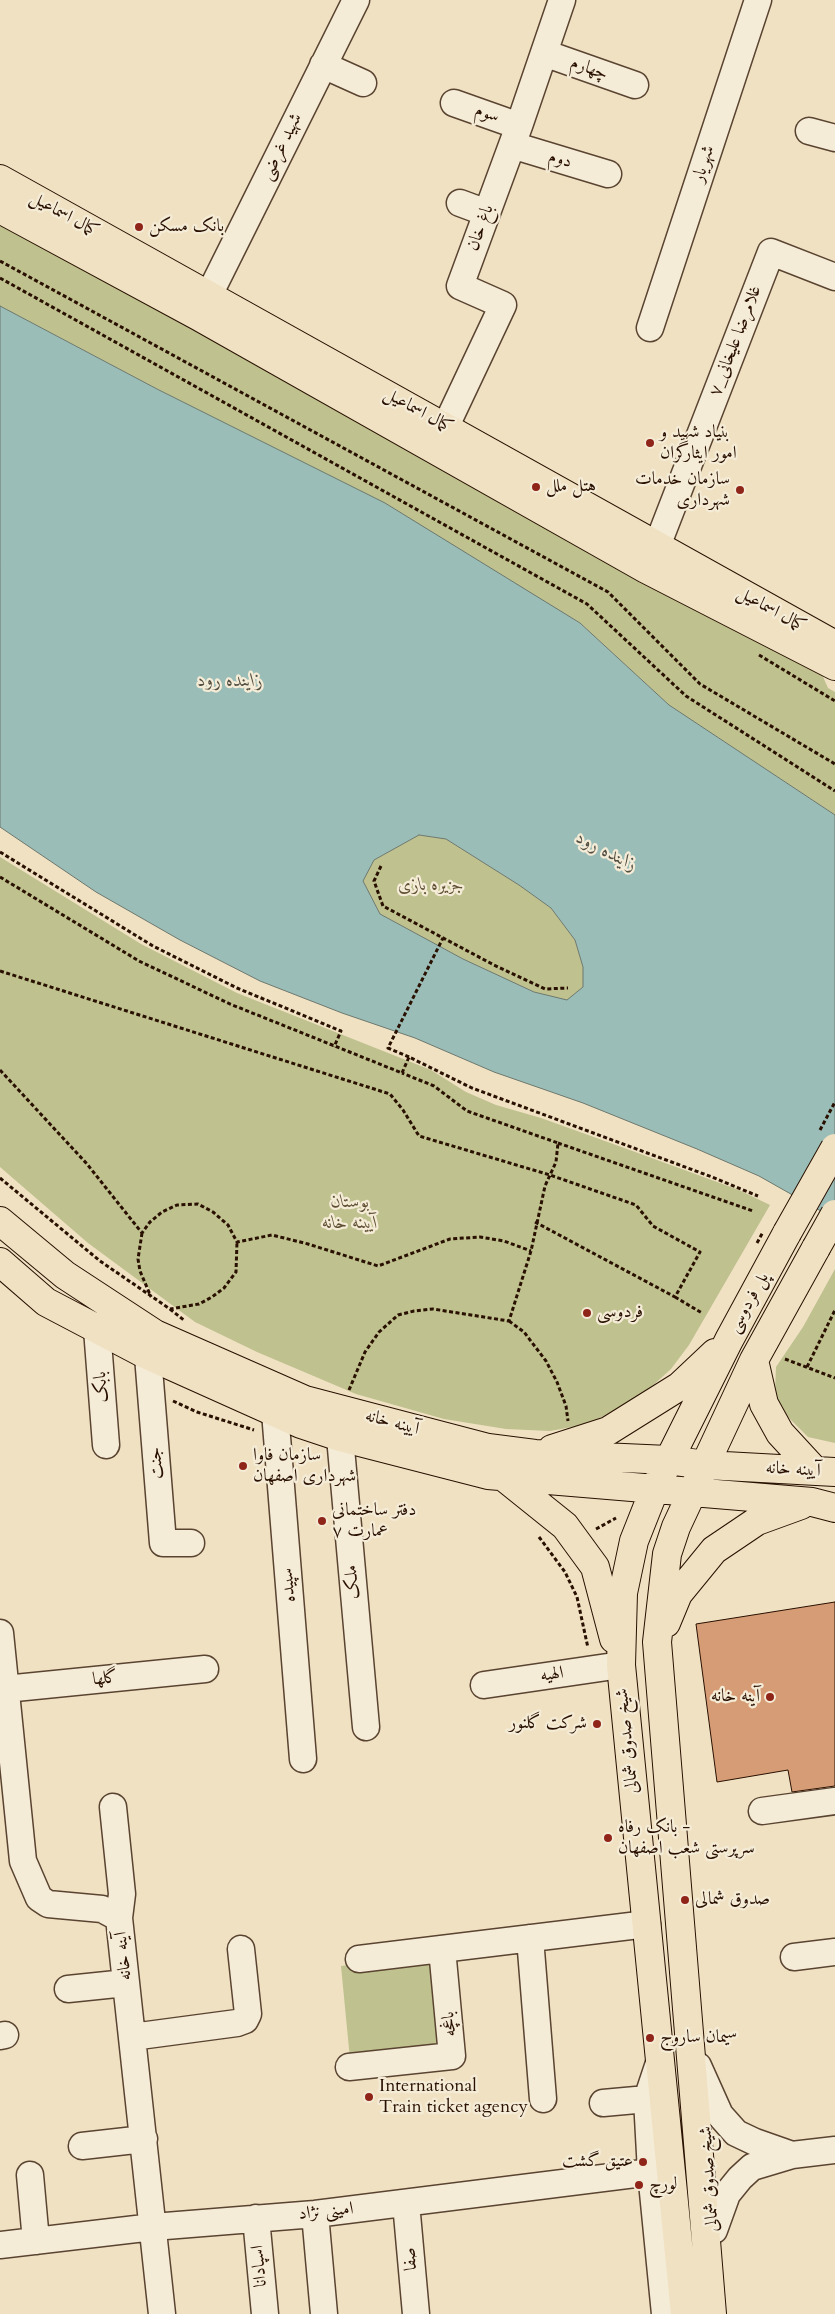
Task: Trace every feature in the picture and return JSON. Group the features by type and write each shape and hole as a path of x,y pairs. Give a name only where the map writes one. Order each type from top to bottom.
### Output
{"main road":[{"name":"کمال اسماعیل","path":"0,179 204,305 651,558 831,657"},
{"name":"کمال اسماعیل","path":"0,209 204,305"},
{"path":"831,657 835,685"},
{"name":"پل فردوسی","path":"668,1460 729,1340 835,1148"},
{"name":"پل فردوسی","path":"706,1465 754,1360 835,1214"},
{"name":"آیینه خانه","path":"0,1220 65,1276 154,1334 305,1400 488,1448 535,1454 668,1460 706,1465 825,1472"},
{"name":"آیینه خانه","path":"0,1262 46,1302 148,1356 275,1412 340,1437 488,1475 655,1488 823,1505"},
{"path":"535,1454 608,1431 680,1386 729,1340"},
{"path":"754,1360 764,1404 780,1434 825,1472"},
{"name":"شیخ صدوق شمالی","path":"668,1460 634,1541 623,1592 621,1665 660,2059 661,2171 684,2314"},
{"name":"شیخ صدوق شمالی","path":"706,1465 676,1527 667,1554 657,1642 694,2055 699,2167 712,2314"},
{"path":"504,1476 565,1526 595,1568 621,1665"},
{"path":"657,1642 678,1594 714,1550 757,1521 823,1505"}],"street":[{"name":"شهید غرضی","path":"204,305 356,0"},
{"name":"باغ خان","path":"440,437 502,305 460,286 562,0"},
{"name":"شهریار","path":"650,328 758,0"},
{"name":"چهارم","path":"544,53 635,85"},
{"path":"323,65 364,82"},
{"name":"سوم","path":"454,103 515,136"},
{"path":"809,131 835,138"},
{"name":"دوم","path":"515,136 608,174"},
{"path":"460,203 487,213"},
{"name":"۷_غلامرضا علیخانی","path":"651,558 771,252 835,277"},
{"name":"بابک","path":"97,1329 106,1444"},
{"name":"جنت","path":"148,1356 163,1543 191,1543"},
{"name":"سپیده","path":"275,1412 304,1759"},
{"name":"ملک","path":"340,1437 366,1727"},
{"name":"آینه خانه","path":"0,1633 5,1690 4,1720 12,1863 39,1898 48,1904 102,1909 119,1918 162,2314"},
{"name":"الهیه","path":"484,1685 621,1665"},
{"name":"گلها","path":"5,1690 205,1669"},
{"path":"762,1811 835,1801"},
{"path":"113,1807 122,1894 119,1918"},
{"path":"359,1959 647,1924"},
{"path":"530,1938 543,2099"},
{"path":"132,2037 237,2023 245,2020 248,2014 241,1949"},
{"name":"باغچه","path":"349,2067 452,2056 442,1949"},
{"path":"794,1957 835,1952"},
{"path":"68,1989 126,1983"},
{"path":"694,2055 720,2115 736,2133 792,2155"},
{"name":"شیخ صدوق شمالی","path":"694,2055 706,2116 722,2314"},
{"name":"شیخ صدوق شمالی","path":"660,2059 648,2099 661,2171 665,2314"},
{"path":"603,2102 648,2099"},
{"path":"82,2146 144,2139"},
{"path":"714,2230 727,2194 752,2167 792,2155 835,2150"},
{"name":"امینی نژاد","path":"0,2245 153,2227 315,2214 661,2171"},
{"path":"30,2175 36,2241"},
{"name":"صفا","path":"406,2203 416,2314"},
{"path":"315,2214 324,2314"},
{"name":"اسپادانا","path":"256,2218 265,2314"}],"path":[{"path":"0,261 608,592 700,684 835,764"},
{"path":"0,278 587,604 686,696 835,791"},
{"path":"0,852 153,946 238,988 341,1031 334,1047"},
{"path":"381,866 374,881 383,906 544,988 568,988"},
{"path":"0,878 139,961 230,1004 434,1086 467,1111 753,1211"},
{"path":"443,938 388,1048 472,1088 712,1177 758,1196"},
{"path":"0,971 390,1094 403,1110 419,1136 550,1175 636,1205 654,1226 700,1252 675,1297"},
{"path":"402,1073 409,1057"},
{"path":"0,1070 87,1164 142,1233"},
{"path":"509,1321 531,1251 535,1222 545,1186 556,1162 558,1143"},
{"path":"0,1178 100,1261 192,1326"},
{"path":"151,1297 140,1271 138,1259 142,1233 150,1222 162,1212 177,1205 198,1204 213,1212 228,1225 237,1242 236,1272 224,1288 212,1297 199,1304 170,1309"},
{"path":"535,1222 702,1313"},
{"path":"237,1242 272,1235 378,1266 450,1239 480,1237 504,1241 531,1251"},
{"path":"752,1252 757,1243"},
{"path":"347,1394 365,1352 379,1332 398,1316 414,1310 433,1309 509,1321 524,1332 546,1361 558,1382 566,1406 568,1424"},
{"path":"807,1367 835,1310"},
{"path":"785,1359 835,1378"}],"green space":[{"path":"0,214 817,663 828,688 835,692 835,815 669,705 580,623 157,389 0,306"},
{"name":"جزیره بازی","path":"419,835 446,839 519,885 551,908 575,940 583,967 583,987 567,1001 534,992 463,959 380,914 363,881 374,860"},
{"name":"بوستان آیینه خانه","path":"0,857 141,944 237,993 431,1070 466,1092 496,1105 541,1118 627,1149 739,1190 770,1205 689,1345 671,1369 639,1398 588,1424 550,1431 506,1429 444,1419 356,1394 257,1352 195,1322 88,1243 0,1167"},
{"path":"835,1269 835,1443 808,1437 785,1414 775,1393 776,1367 803,1327"},
{"path":"438,1954 447,2049 350,2059 341,1966"}],"water":[{"name":"زاینده رود","path":"0,306 157,389 385,503 580,623 669,705 835,815 835,1219 759,1176 697,1149 583,1103 494,1072 415,1038 342,1013 260,981 180,940 96,892 0,827","holes":["419,835 446,839 519,885 551,908 575,940 583,967 583,987 567,1000 534,992 463,959 380,914 363,881 374,860"]}],"building":[{"name":"آینه خانه","path":"835,1602 835,1786 792,1792 788,1770 717,1782 696,1624"}],"place":[{"name":"بانک مسکن","path":"139,227"},
{"name":"بنیاد شهید و امور ایثارگران","path":"650,443"},
{"name":"هتل ملل","path":"536,487"},
{"name":"سازمان خدمات شهرداری","path":"740,490"},
{"name":"فردوسی","path":"587,1313"},
{"name":"سازمان فاوا شهرداری اصفهان","path":"243,1466"},
{"name":"دفتر ساختمانی عمارت ۷","path":"322,1521"},
{"name":"آینه خانه","path":"770,1697"},
{"name":"شرکت گلنور","path":"597,1724"},
{"name":"بانک رفاه - سرپرستی شعب اصفهان","path":"608,1838"},
{"name":"صدوق شمالی","path":"685,1900"},
{"name":"سیمان ساروج","path":"650,2038"},
{"name":"International Train ticket agency","path":"369,2097"},
{"name":"عتیق گشت","path":"643,2162"},
{"name":"لورچ","path":"639,2185"}]}
